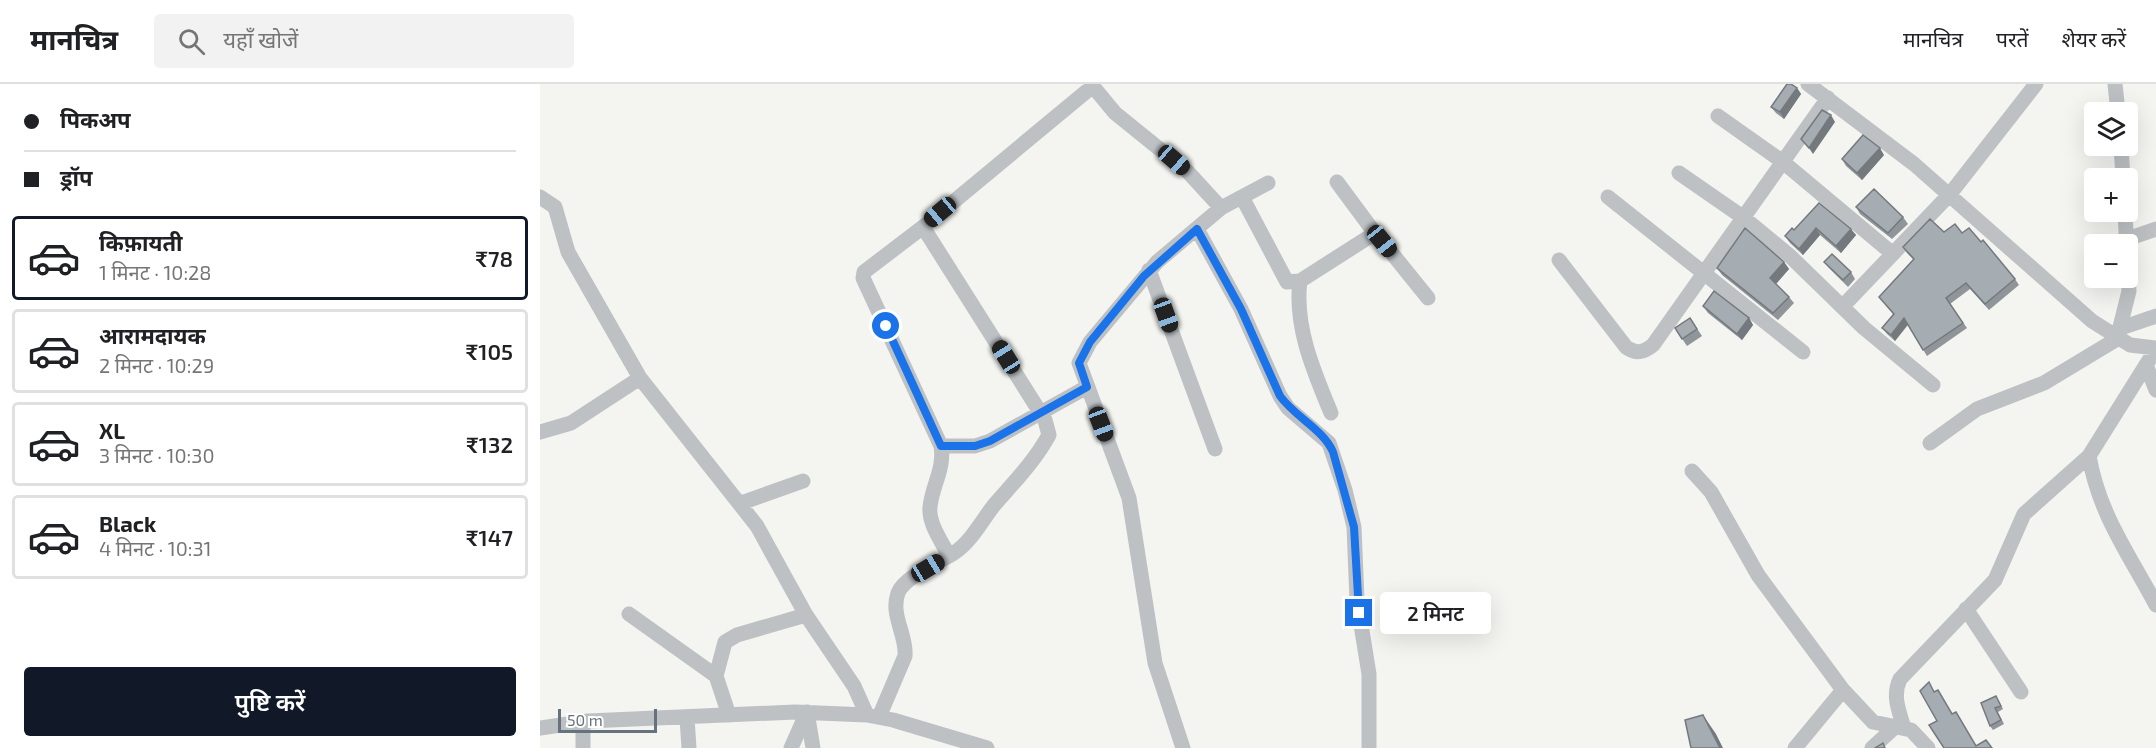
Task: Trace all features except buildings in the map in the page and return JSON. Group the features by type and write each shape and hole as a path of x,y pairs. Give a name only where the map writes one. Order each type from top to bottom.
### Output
{"street":[{"path":"1808,84 1950,194 2076,308 2143,348 2156,349 2089,456 2024,514 2001,572 1900,679 1896,688 1899,728"},
{"path":"1843,306 1950,194 2036,84"},
{"path":"2115,84 2117,102"},
{"path":"949,556 930,514 930,506 942,465 941,446 863,278 868,267 923,226 1092,85 1123,120 1188,172 1221,208"},
{"path":"1559,260 1626,347 1640,352 1653,345 1828,98"},
{"path":"1718,116 1783,162 1893,254"},
{"path":"1679,173 1744,218 1790,256 1864,328 1933,385"},
{"path":"1337,182 1377,236 1428,298"},
{"path":"1183,748 1155,663 1129,498 1080,370 1081,356 1149,270 1221,208 1268,183"},
{"path":"540,197 555,207 568,252 640,378 664,412 702,453 741,503 768,544 806,615 873,716"},
{"path":"1242,197 1282,277 1287,282 1300,281 1365,237 1377,236"},
{"path":"1608,197 1803,352"},
{"path":"873,716 905,656 906,647 897,617 898,593 909,580 949,556 967,542 995,504 1033,463 1049,435 1041,413 923,226"},
{"path":"1197,229 1241,309 1280,396 1288,408 1325,438 1333,452 1355,536 1357,600 1370,689 1369,748"},
{"path":"2138,235 2156,229"},
{"path":"1149,270 1215,449"},
{"path":"1300,281 1298,295 1304,334 1312,366 1331,412"},
{"path":"2119,334 2129,288"},
{"path":"1930,444 1977,409 2044,383 2119,334 2156,316"},
{"path":"2146,365 2156,390"},
{"path":"540,432 571,423 640,378"},
{"path":"941,446 975,446 990,441 1087,387"},
{"path":"2089,456 2094,484 2104,513 2156,605"},
{"path":"1692,471 1712,492 1758,575 1843,690 1873,722 1911,730 1928,748"},
{"path":"741,503 804,481"},
{"path":"1966,609 2021,692"},
{"path":"629,614 716,676"},
{"path":"729,715 716,676 722,648 730,639 806,615"},
{"path":"1795,748 1843,690"},
{"path":"791,748 807,712"},
{"path":"807,712 813,748"},
{"path":"540,728 583,722 807,712 873,716 955,736 987,748"},
{"path":"687,718 689,748"},
{"path":"583,722 583,748"},
{"path":"1872,748 1899,728"}],"route":[{"path":"886,326 941,446 959,448 975,446 990,441 1087,387 1079,363 1090,342 1157,262 1197,229 1241,309 1280,396 1288,408 1321,434 1333,452 1354,527 1359,613"}]}
